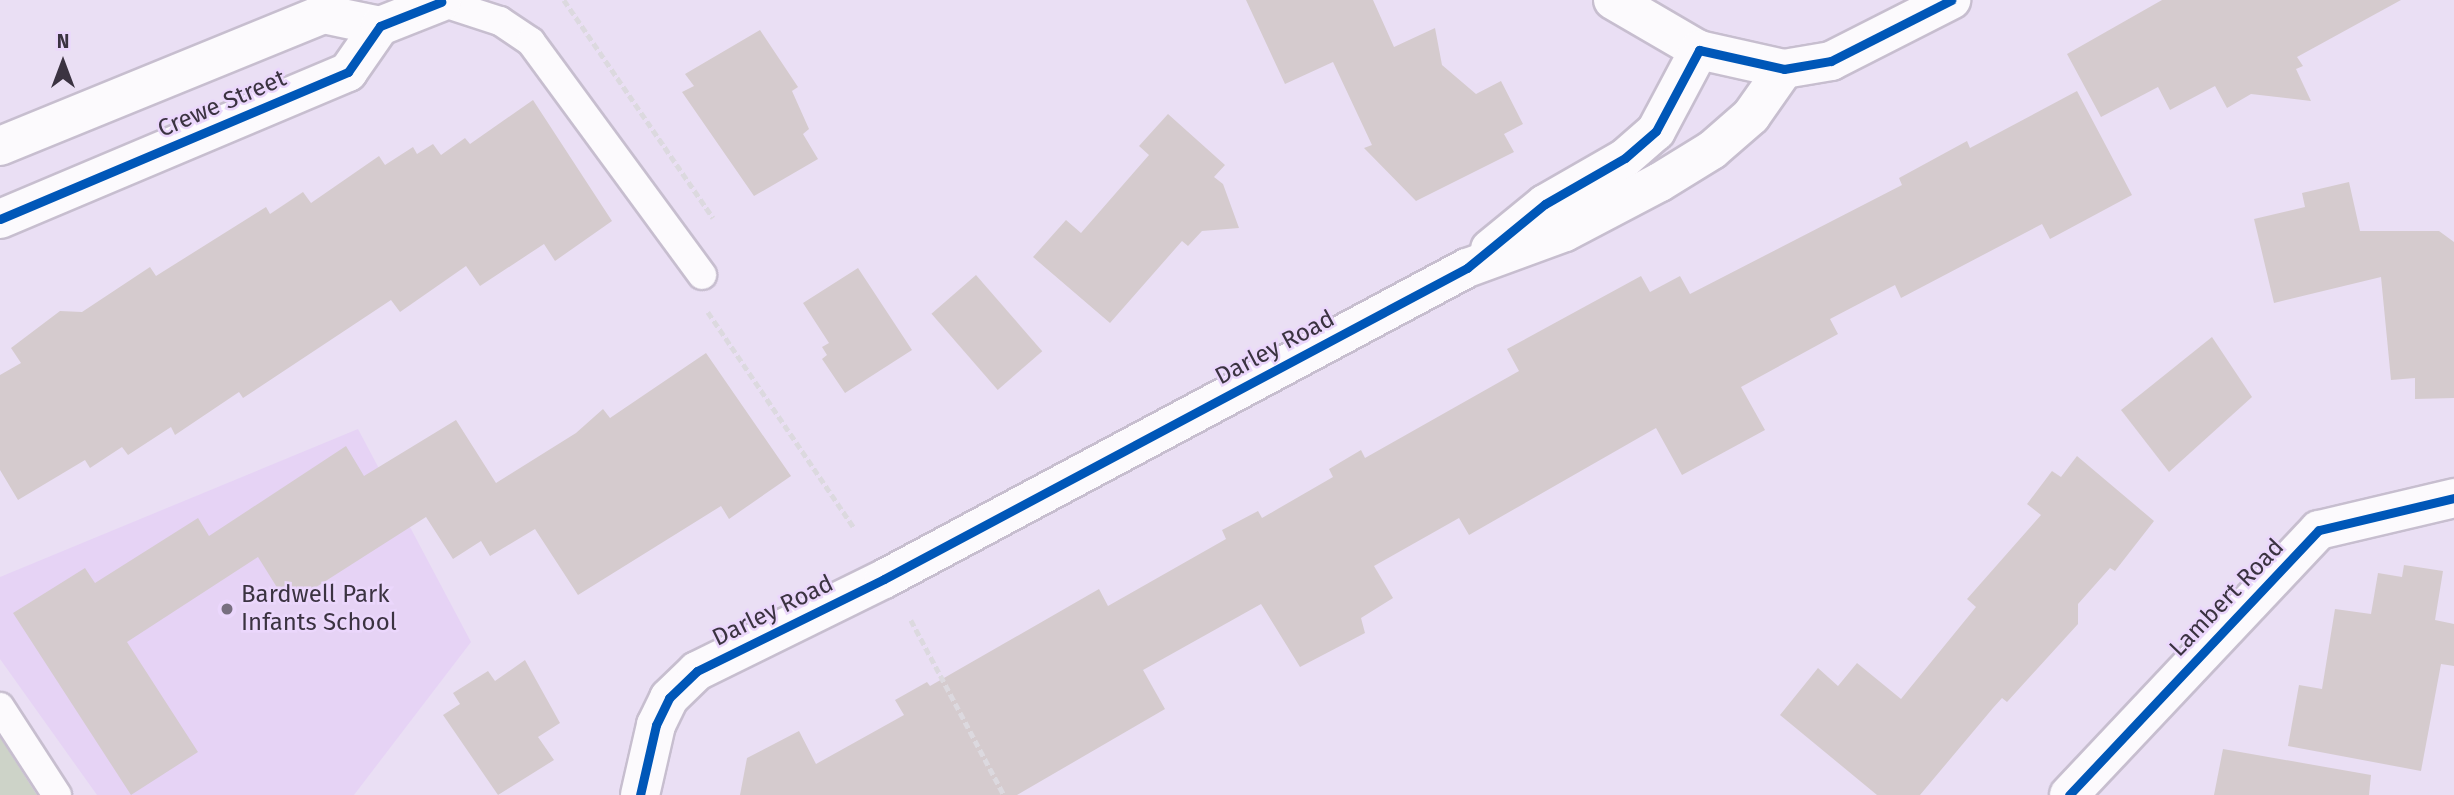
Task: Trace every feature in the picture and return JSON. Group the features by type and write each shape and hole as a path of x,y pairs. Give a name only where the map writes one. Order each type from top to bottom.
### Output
{"street":[{"path":"1614,0 1699,51 1783,69 1830,61 1951,0"},
{"path":"380,26 441,2"},
{"name":"Crewe Street","path":"0,146 323,14 380,26 348,72 0,219"},
{"name":"Darley Road","path":"1466,268 1545,204 1625,158 1656,131 1699,51"},
{"name":"Darley Road","path":"640,795 656,725 669,698 697,671 884,579 1466,268 1565,232 1681,169 1751,116 1783,69"},
{"name":"Lambert Road","path":"2069,795 2319,530 2454,498"}],"lane":[{"path":"441,2 500,22 531,42 702,275"},
{"path":"0,708 57,795"}],"path":[{"path":"911,620 1004,795"}],"shaded area":[{"name":"Bardwell Park Infants School","path":"358,429 471,642 354,795 97,795 0,659 0,577"},
{"path":"0,737 37,795 0,795"}],"building":[{"path":"1246,0 1373,0 1394,47 1435,28 1442,65 1476,94 1501,81 1523,124 1504,134 1514,152 1416,201 1364,148 1372,145 1333,62 1285,84"},
{"path":"2162,0 2401,0 2297,57 2303,66 2296,69 2311,101 2251,94 2227,108 2215,86 2170,110 2158,87 2101,117 2067,54"},
{"path":"760,30 798,87 792,91 809,129 803,134 818,159 754,196 682,92 694,86 685,74"},
{"path":"2077,91 2132,195 2050,239 2042,224 1901,298 1895,285 1830,319 1838,334 1741,387 1765,430 1682,475 1656,428 1469,535 1459,518 1374,566 1393,598 1361,618 1365,633 1300,667 1261,604 1143,670 1165,709 1017,795 740,795 747,758 799,731 816,764 904,715 895,700 927,682 930,686 1099,589 1108,606 1226,539 1222,530 1258,511 1262,518 1333,477 1329,469 1361,450 1365,458 1519,371 1507,349 1641,276 1650,292 1680,276 1690,294 1902,185 1899,178 1967,141 1970,148"},
{"path":"533,100 612,221 555,261 544,244 480,286 466,266 400,312 391,300 243,398 239,392 175,435 171,427 128,455 122,447 90,468 85,460 18,500 0,470 0,375 21,363 11,348 60,311 82,312 150,267 156,276 266,207 270,214 303,192 311,203 379,156 385,165 413,147 417,154 433,144 441,155 465,138 470,144"},
{"path":"1168,114 1225,165 1214,177 1223,184 1239,228 1202,231 1188,246 1182,241 1110,323 1033,257 1066,220 1081,233 1149,155 1139,146"},
{"path":"2349,182 2360,231 2439,231 2454,242 2454,398 2415,399 2415,378 2391,380 2381,277 2274,303 2254,219 2305,207 2302,193"},
{"path":"858,268 912,350 845,393 822,359 827,355 822,347 829,343 803,303"},
{"path":"976,275 1042,351 998,390 931,314"},
{"path":"2212,337 2252,397 2169,472 2121,410"},
{"path":"706,353 791,476 729,519 721,506 578,595 535,529 490,556 481,541 453,559 426,517 288,605 258,557 127,642 198,752 131,795 13,613 85,568 95,583 198,518 209,536 346,446 364,476 456,420 496,483 576,433 603,409 610,418"},
{"path":"2077,456 2154,521 2115,571 2110,568 2078,604 2078,624 2007,702 2002,698 1920,795 1877,795 1780,715 1818,668 1838,686 1857,663 1901,699 1976,607 1967,599 2041,515 2027,504 2052,471 2061,477"},
{"path":"2404,565 2443,571 2435,620 2454,624 2454,666 2441,664 2421,771 2288,746 2299,685 2322,689 2335,609 2371,614 2378,573 2402,577"},
{"path":"525,660 560,723 538,737 554,760 498,795 443,715 460,704 453,693 488,671 495,681"},
{"path":"2223,749 2371,775 2369,795 2214,795"}],"cycle path":[{"path":"640,795 656,725 669,698 697,671 884,579 1467,268 1545,204 1625,158 1656,131 1699,50 1784,69 1831,61 1951,0"},
{"path":"0,219 348,72 380,26 441,2"},
{"path":"2069,795 2319,530 2454,498"}],"place":[{"name":"Bardwell Park Infants School","path":"227,609"}]}
